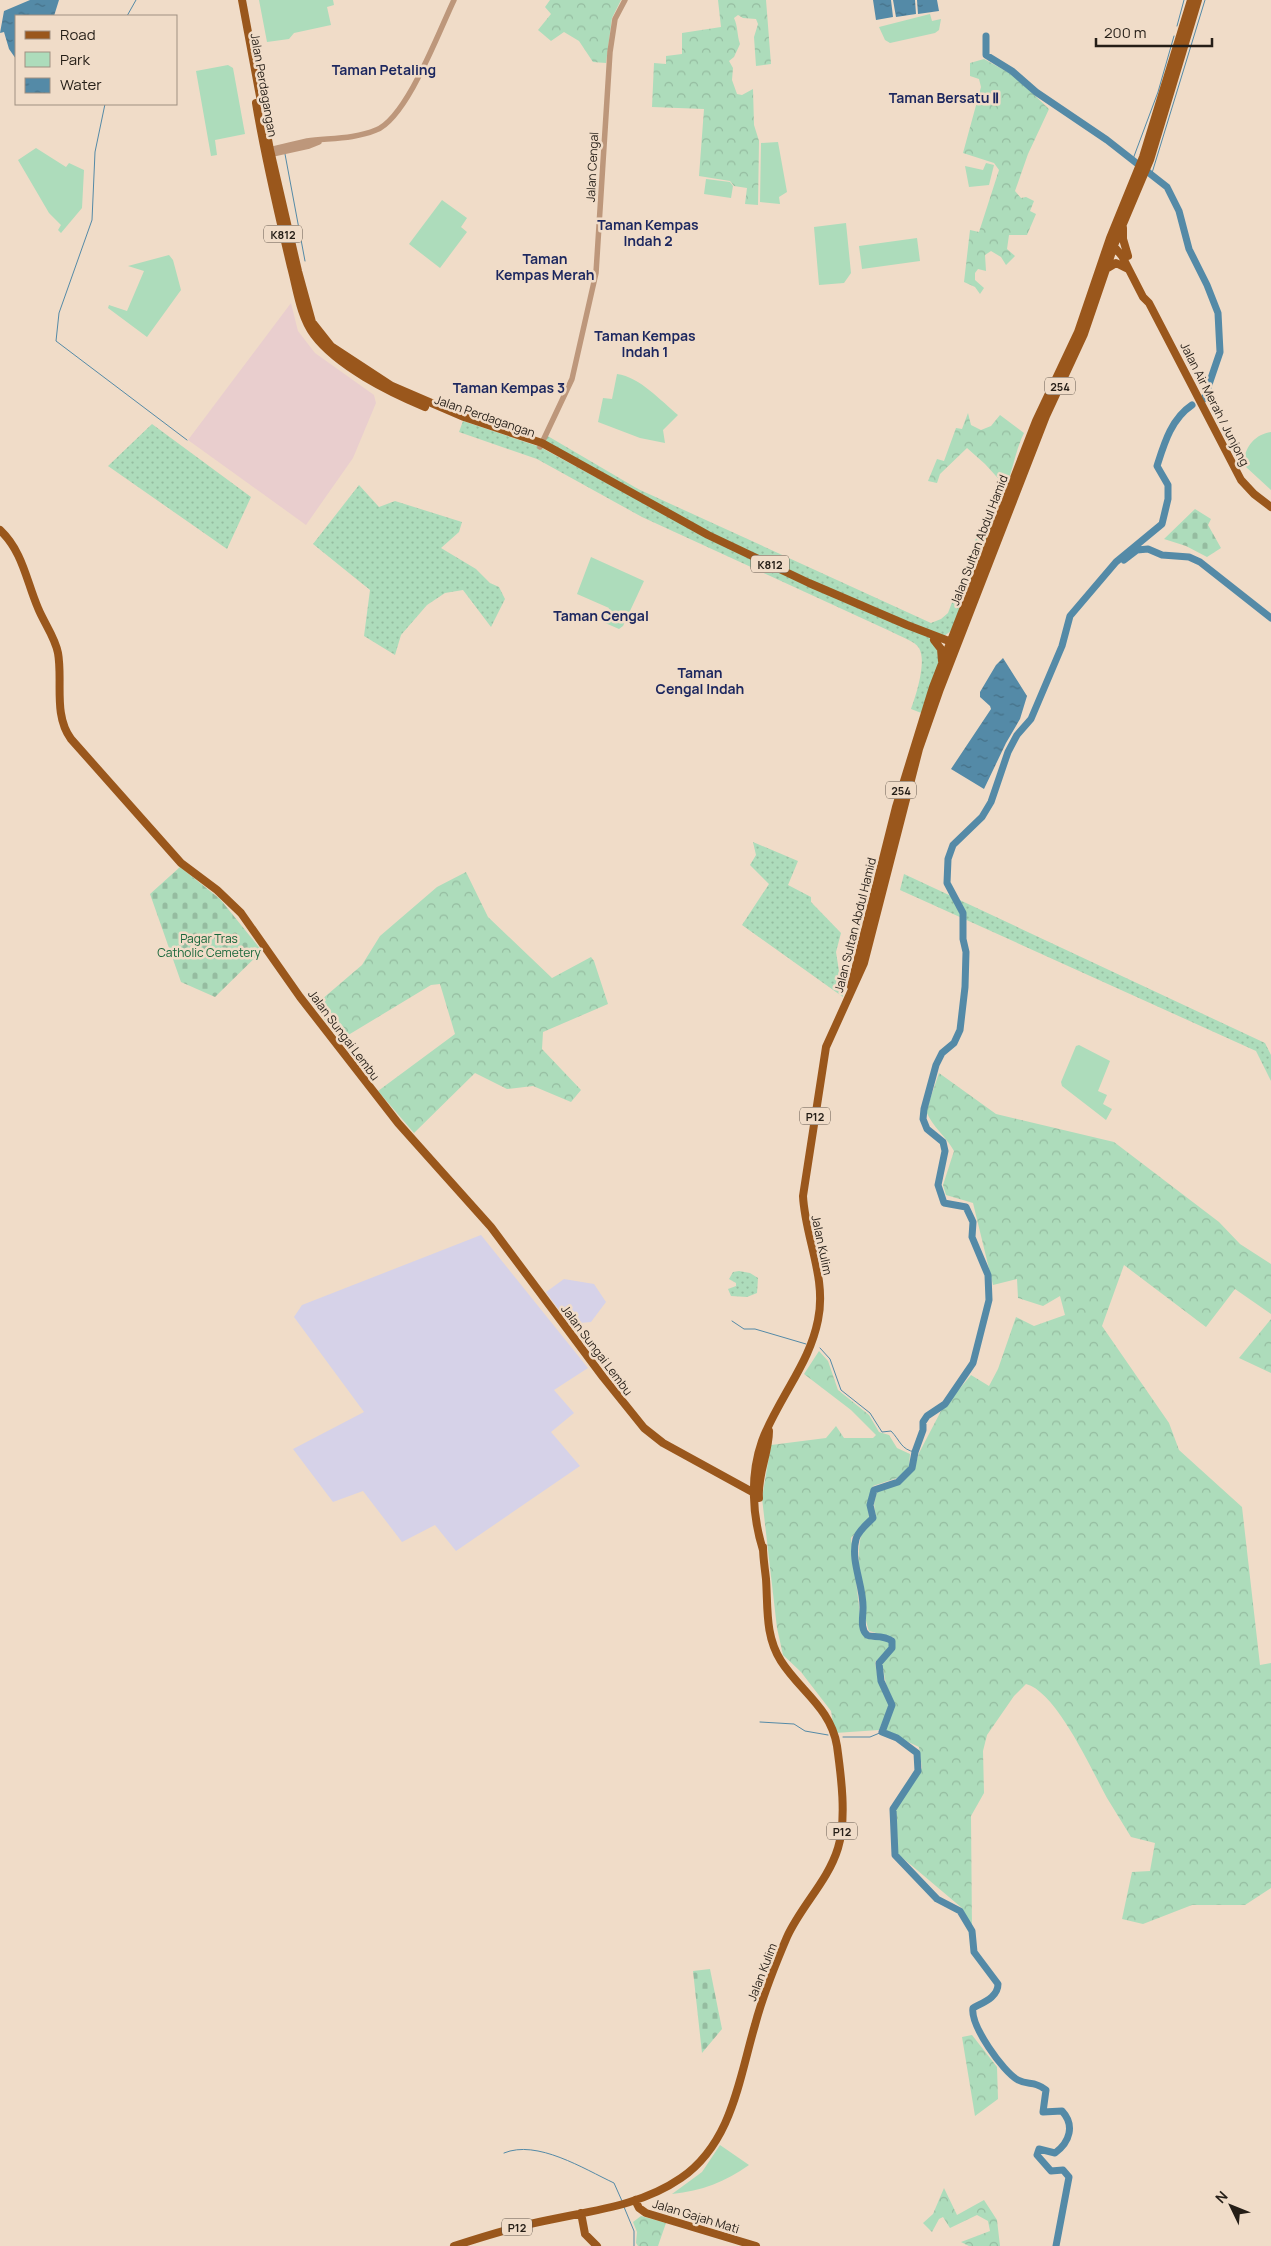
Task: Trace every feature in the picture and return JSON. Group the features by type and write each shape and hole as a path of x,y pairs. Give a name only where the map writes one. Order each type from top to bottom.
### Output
{"main road":[{"name":"Jalan Perdagangan","path":"238,0 302,312 313,334 323,346 389,392 456,418 541,445 662,513 670,515 801,579 953,646"},
{"name":"Jalan Perdagangan","path":"242,0 268,153"},
{"name":"Jalan Sultan Abdul Hamid","path":"1147,158 1191,0"},
{"name":"Jalan Sultan Abdul Hamid","path":"848,1000 896,806 940,670 953,646 1065,368 1103,267 1113,231 1147,158 1198,0"},
{"name":"Jalan Sultan Abdul Hamid","path":"1103,267 1124,221 1136,184"},
{"path":"1124,221 1122,236 1128,256"},
{"path":"1113,231 1114,245"},
{"name":"Jalan Air Merah / Junjong","path":"1114,245 1128,256 1148,303 1241,480 1271,508"},
{"name":"Jalan Air Merah / Junjong","path":"1114,245 1122,256 1142,297 1148,303"},
{"path":"1103,267 1116,262 1130,271"},
{"name":"Jalan Sultan Abdul Hamid","path":"848,1000 856,985 868,950 919,749 960,621 1036,421 1065,368"},
{"name":"Jalan Sungai Lembu","path":"0,530 13,544 22,561 38,609 55,642 59,662 61,713 64,727 71,739 181,863 217,890 240,914 300,997 398,1124 491,1227 603,1377 644,1428 663,1443 756,1494"},
{"path":"940,670 942,654 935,638 947,634 960,621"},
{"name":"Jalan Kulim","path":"454,2246 516,2227 628,2203 669,2185 689,2171 712,2146 723,2129 738,2089 761,2007 788,1936 829,1869 841,1835 841,1791 834,1732 827,1716 790,1673 772,1644 768,1619 763,1550 758,1535 755,1479 762,1440 810,1350 818,1320 820,1294 817,1266 804,1214 803,1196 824,1058 829,1038 848,1000"},
{"name":"Jalan Kulim","path":"756,1494 769,1429"},
{"path":"740,1486 755,1479"},
{"name":"Jalan Gajah Mati","path":"628,2203 646,2213 756,2246"},
{"path":"581,2213 585,2234 597,2246"}],"street":[{"path":"268,153 371,132 382,127 389,121 417,80 454,0"},
{"name":"Jalan Cengal","path":"541,445 572,379 596,273 610,52 615,19 625,0"}],"shaded area":[{"path":"291,303 298,331 315,353 374,395 376,403 353,458 306,525 188,440"},
{"path":"481,1235 588,1368 554,1390 574,1413 551,1432 580,1466 456,1551 435,1525 402,1542 363,1491 333,1502 293,1449 364,1412 294,1317 302,1305"},
{"path":"564,1279 594,1284 606,1302 591,1322 569,1324 546,1292"}],"green space":[{"path":"259,0 333,0 334,5 327,7 331,25 294,33 289,39 267,42"},
{"path":"550,0 621,0 612,18 606,63 593,62 579,41 564,32 551,41 538,30 551,14 545,7"},
{"path":"718,0 766,0 771,64 756,66 754,37 758,24 756,19 743,18 738,15 734,18 740,44 734,57 729,61 733,68 732,80 737,94 742,95 753,89 754,125 759,141 758,205 745,204 747,188 734,186 730,181 699,176 704,109 652,107 654,63 666,64 666,56 682,54 682,33 721,27"},
{"path":"930,14 932,21 941,19 939,30 935,33 890,43 885,40 879,27"},
{"path":"984,59 1013,75 1049,109 1028,154 1015,191 1021,198 1026,197 1034,201 1030,211 1036,214 1027,235 1009,235 1007,249 1015,256 1006,265 1001,257 991,251 985,255 986,271 978,269 975,273 975,280 984,288 980,294 975,287 964,282 970,230 979,232 999,170 994,163 963,153 981,87 979,79 970,76 970,63"},
{"path":"228,65 233,68 245,134 215,140 217,155 211,156 196,71"},
{"path":"778,142 787,192 779,197 780,204 760,202 761,143"},
{"path":"36,148 66,167 69,163 84,170 82,208 61,233 58,230 61,225 49,213 18,160"},
{"path":"986,163 994,165 989,185 969,187 965,166 983,170"},
{"path":"706,179 730,182 733,186 731,198 704,194"},
{"path":"442,200 467,218 461,227 467,232 440,268 409,244"},
{"path":"846,223 851,273 844,283 819,285 814,227"},
{"path":"917,238 920,261 862,269 859,246"},
{"path":"169,255 173,260 181,290 147,337 108,308 109,305 127,311 144,271 128,266"},
{"path":"617,374 626,376 642,385 678,415 663,430 665,443 640,438 598,422 603,398 612,399"},
{"path":"968,413 971,425 981,430 991,426 1000,415 1024,433 1006,487 967,448 940,474 937,483 928,481 937,459 944,461 956,428 962,429"},
{"path":"463,421 540,447 662,513 542,443 546,435 638,489 931,623 941,619 948,613 984,517 999,522 951,631 944,636 910,627 934,640 942,654 924,714 911,709 920,678 922,661 919,648 914,643 642,517 537,459 459,432"},
{"path":"152,424 251,497 227,549 108,466"},
{"path":"1271,432 1271,490 1246,467 1244,462 1252,442 1261,435"},
{"path":"359,485 379,507 395,501 462,522 459,532 441,548 476,569 490,583 499,587 505,599 491,627 463,590 445,593 427,605 401,635 395,655 364,636 370,590 313,544"},
{"path":"1195,509 1211,519 1208,525 1221,548 1207,557 1186,546 1164,539"},
{"path":"591,557 644,581 623,626 619,629 603,622 609,608 577,594"},
{"path":"753,842 798,861 788,885 811,897 811,902 841,933 836,952 843,997 742,925 769,884 750,865 756,855"},
{"name":"Pagar Tras Catholic Cemetery","path":"180,867 220,899 262,951 215,997 181,982 150,894"},
{"path":"466,872 488,917 552,978 591,957 608,1004 543,1032 542,1049 581,1090 571,1102 533,1086 507,1089 475,1073 414,1133 378,1091 455,1034 440,984 431,985 340,1040 314,1006 362,965 380,936 437,887"},
{"path":"904,874 1265,1043 1271,1055 1271,1081 1256,1051 900,890"},
{"path":"1079,1045 1110,1061 1098,1091 1107,1095 1103,1104 1112,1109 1106,1120 1062,1086 1061,1082 1076,1046"},
{"path":"939,1073 996,1114 1114,1142 1219,1222 1240,1244 1271,1264 1271,1314 1235,1289 1206,1327 1124,1265 1102,1326 1169,1423 1179,1450 1242,1507 1260,1665 1271,1663 1271,1888 1245,1905 1192,1905 1143,1924 1122,1919 1132,1872 1150,1871 1155,1843 1131,1837 1061,1716 1050,1701 1038,1690 1026,1684 1014,1696 987,1735 983,1751 984,1793 971,1816 972,1931 962,1908 898,1854 896,1810 922,1768 919,1747 885,1731 895,1705 886,1684 882,1664 895,1648 894,1638 869,1631 860,1584 859,1546 861,1536 876,1518 874,1504 877,1491 899,1484 914,1469 919,1453 941,1411 971,1375 989,1386 998,1369 1016,1317 1034,1326 1065,1315 1060,1296 1043,1306 1018,1298 1017,1279 993,1285 973,1203 946,1195 943,1185 954,1151 926,1111"},
{"path":"733,1272 750,1273 758,1278 757,1293 747,1297 731,1296 728,1289 736,1286 736,1283 729,1279"},
{"path":"1271,1319 1271,1373 1239,1358"},
{"path":"819,1351 828,1361 838,1390 869,1415 879,1432 889,1435 897,1448 910,1454 909,1468 897,1478 873,1486 868,1501 869,1518 851,1538 862,1632 868,1639 889,1642 890,1647 875,1662 878,1680 889,1705 879,1730 835,1733 831,1711 801,1672 783,1655 777,1628 762,1498 771,1445 826,1438 836,1426 844,1438 873,1438 876,1435 851,1410 804,1374"},
{"path":"710,1969 722,2029 702,2053 693,1971"},
{"path":"972,2035 997,2067 998,2099 975,2116 962,2037"},
{"path":"720,2145 749,2165 713,2185 693,2191 672,2194 702,2172"},
{"path":"944,2188 957,2215 984,2200 997,2220 1000,2246 969,2246 961,2242 990,2231 988,2221 977,2215 950,2228 943,2217 939,2219 932,2232 923,2223 933,2214"},
{"path":"641,2216 666,2223 658,2246 638,2246 636,2243 637,2232 633,2222"}],"water":[{"path":"30,0 59,0 54,15 15,15 15,58 9,49 4,32 0,33 4,11"},
{"path":"873,0 891,0 893,17 876,20"},
{"path":"893,0 915,0 916,14 896,17"},
{"path":"917,0 937,0 939,11 918,14"},
{"path":"1003,658 1027,696 1020,719 984,789 951,769 991,709 980,697 980,692 996,665"}],"waterway":[{"path":"128,15 136,0"},
{"path":"1177,26 1184,0"},
{"path":"1152,173 1205,0"},
{"path":"986,36 986,55 1012,71 1036,92 1107,140 1167,187 1179,211 1189,249 1207,285 1218,313 1220,352 1204,399"},
{"path":"1133,159 1158,92 1174,36"},
{"path":"105,105 95,152 92,220 59,313 56,341 187,440"},
{"path":"285,154 305,261"},
{"path":"1056,2246 1069,2177 1063,2170 1051,2171 1037,2155 1039,2149 1055,2153 1064,2144 1069,2133 1066,2116 1062,2111 1043,2112 1046,2090 1038,2085 1018,2080 996,2058 982,2036 973,2016 973,2008 993,1996 998,1984 974,1952 972,1931 960,1911 937,1899 895,1855 893,1809 918,1771 917,1753 897,1738 882,1732 892,1705 881,1681 879,1663 892,1648 892,1641 869,1636 863,1630 863,1600 856,1565 855,1548 859,1533 873,1518 870,1505 874,1490 898,1482 912,1468 915,1452 923,1430 923,1422 927,1416 945,1404 973,1363 989,1300 988,1275 972,1237 973,1222 966,1207 944,1203 938,1185 945,1151 943,1142 927,1129 923,1119 936,1065 942,1053 954,1043 960,1030 965,987 966,952 963,939 963,913 947,883 948,859 953,845 982,817 991,802 1008,752 1017,735 1031,719 1062,646 1070,616 1116,562 1162,524 1168,499 1168,485 1157,466 1169,432 1179,417 1192,405"},
{"path":"1124,560 1137,550 1148,549 1162,555 1189,557 1200,562 1271,618"},
{"path":"732,1321 744,1329 755,1329 806,1344"},
{"path":"820,1348 830,1359 841,1390 870,1413 882,1432 891,1431 904,1447 915,1452"},
{"path":"760,1722 794,1724 805,1731 828,1735"},
{"path":"843,1737 870,1737 882,1732"},
{"path":"504,2153 517,2150 531,2150 575,2164 614,2183 622,2201"},
{"path":"624,2207 634,2231 634,2246"}],"district":[{"name":"Taman Petaling","path":"384,69"},
{"name":"Taman Bersatu Ⅱ","path":"944,97"},
{"name":"Taman Kempas Indah 2","path":"648,232"},
{"name":"Taman Kempas Merah","path":"545,266"},
{"name":"Taman Kempas Indah 1","path":"645,344"},
{"name":"Taman Kempas 3","path":"509,387"},
{"name":"Taman Cengal","path":"601,615"},
{"name":"Taman Cengal Indah","path":"700,680"}]}
